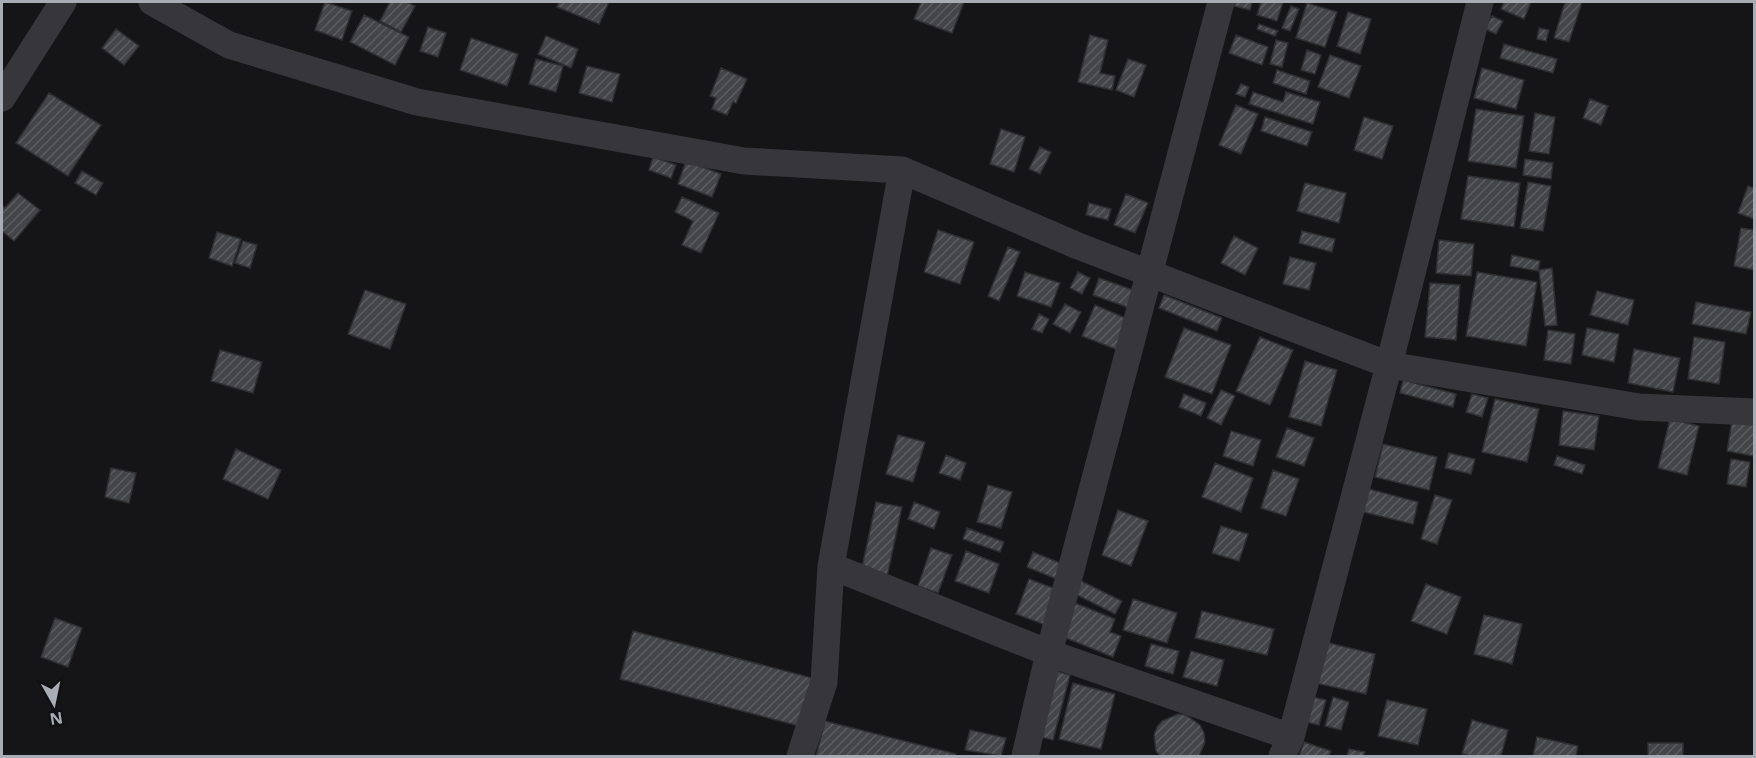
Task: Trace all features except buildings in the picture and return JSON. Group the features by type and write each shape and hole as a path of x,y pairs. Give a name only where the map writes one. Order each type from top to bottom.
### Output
{"street":[{"path":"2,98 63,2"},
{"path":"152,2 229,45 417,102 744,161 902,170 1078,246 1151,272 1389,365 1639,407 1755,412"},
{"path":"1024,756 1221,2"},
{"path":"831,566 1286,747 1389,365 1480,2"},
{"path":"800,756 824,682 831,566 902,170"}]}
